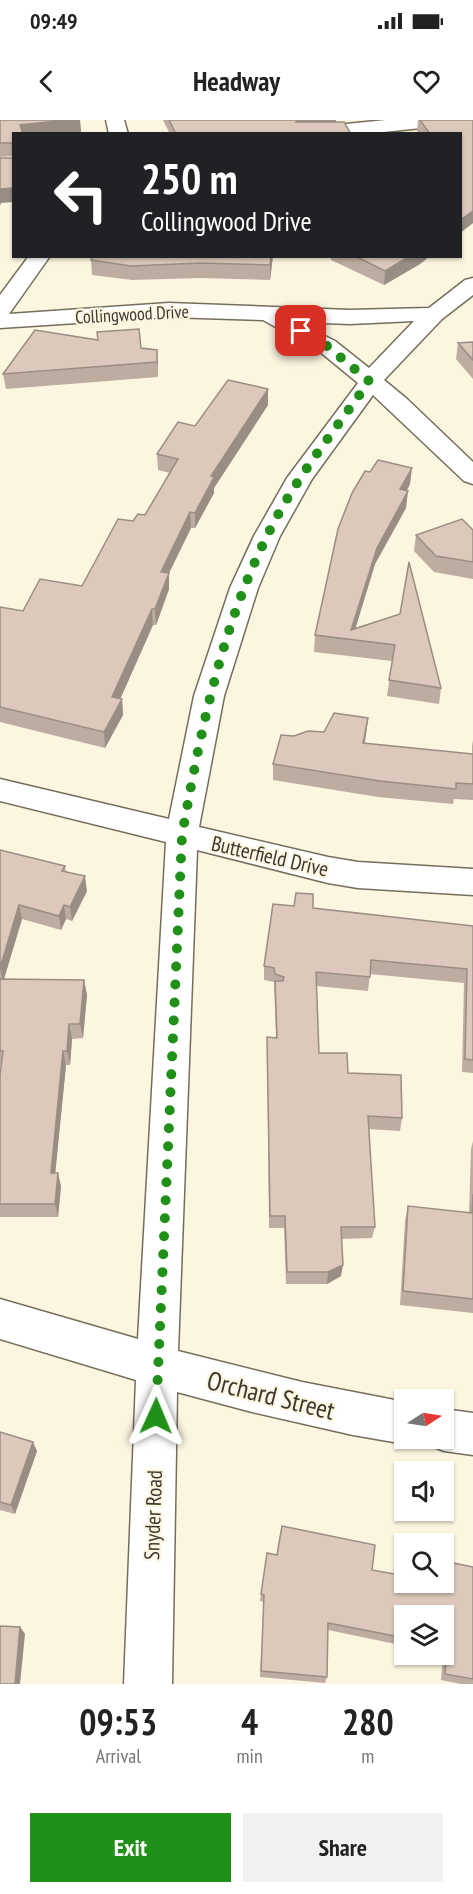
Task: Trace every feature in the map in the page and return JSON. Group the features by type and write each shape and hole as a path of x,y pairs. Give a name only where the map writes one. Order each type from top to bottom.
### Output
{"street":[{"path":"318,132 373,123 440,120"},
{"path":"0,310 39,258"},
{"name":"Snyder Road","path":"148,1684 157,1364 182,835 209,696 244,588 267,536 294,487 369,381 434,314 473,285"},
{"name":"Collingwood Drive","path":"0,321 169,310 350,317 434,314"},
{"name":"Collingwood Drive","path":"263,313 327,346 399,404 473,476"},
{"name":"Butterfield Drive","path":"0,790 358,875 473,882"},
{"name":"Orchard Street","path":"0,1319 255,1393 354,1415 394,1421"},
{"path":"454,1431 473,1434"}],"building":[{"path":"0,120 67,120 20,125 22,132 12,132 12,143 0,143"},
{"path":"169,120 344,122 350,132 175,132"},
{"path":"420,120 473,120 473,211 462,219 462,132 429,132"},
{"path":"0,158 12,158 12,188 0,189"},
{"path":"92,258 271,258 270,265 200,263 131,266 91,260"},
{"path":"359,258 407,258 385,271"},
{"path":"139,329 141,348 157,350 157,362 3,374 35,330 98,340 97,332"},
{"path":"473,342 473,360 458,343"},
{"path":"228,380 268,389 211,476 214,477 195,513 190,512 161,572 169,573 155,609 152,609 112,697 122,699 104,732 0,707 0,607 23,611 40,579 82,586 118,519 133,521 138,514 145,515 178,459 157,454 178,422 195,426"},
{"path":"378,460 412,468 400,489 408,491 377,548 351,630 400,614 409,562 441,688 389,680 395,645 315,635 338,529 352,493 365,471 370,472"},
{"path":"462,519 473,530 473,562 436,556 416,535"},
{"path":"334,713 368,718 363,743 473,754 473,784 456,783 456,789 380,781 273,764 281,735 294,736 308,731 324,732"},
{"path":"0,850 65,866 62,871 85,876 70,907 64,905 59,916 19,905 0,968"},
{"path":"296,893 313,894 313,908 473,926 473,1060 465,1059 467,969 371,960 370,977 316,972 319,1053 347,1053 348,1073 401,1075 402,1118 368,1116 375,1227 341,1227 343,1265 328,1272 287,1272 285,1216 270,1216 267,1037 277,1038 275,981 283,981 284,977 275,974 274,968 264,966 273,904 294,906"},
{"path":"0,979 84,980 80,1024 69,1024 67,1051 63,1051 51,1173 58,1173 55,1204 0,1204 0,1075 3,1051 0,1051"},
{"path":"473,1194 473,1299 403,1291 408,1206 472,1213"},
{"path":"0,1432 33,1442 11,1505 0,1502"},
{"path":"282,1526 375,1545 372,1570 394,1574 394,1593 454,1593 454,1563 473,1567 473,1679 445,1674 446,1665 454,1665 454,1605 394,1605 394,1636 328,1623 327,1677 261,1671 264,1595 261,1594 267,1553 277,1555"},
{"path":"0,1626 20,1627 15,1684 0,1684"}],"route":[{"path":"156,1416 182,835 198,742 229,629 267,536 300,478 369,381 327,346 301,331"}]}
